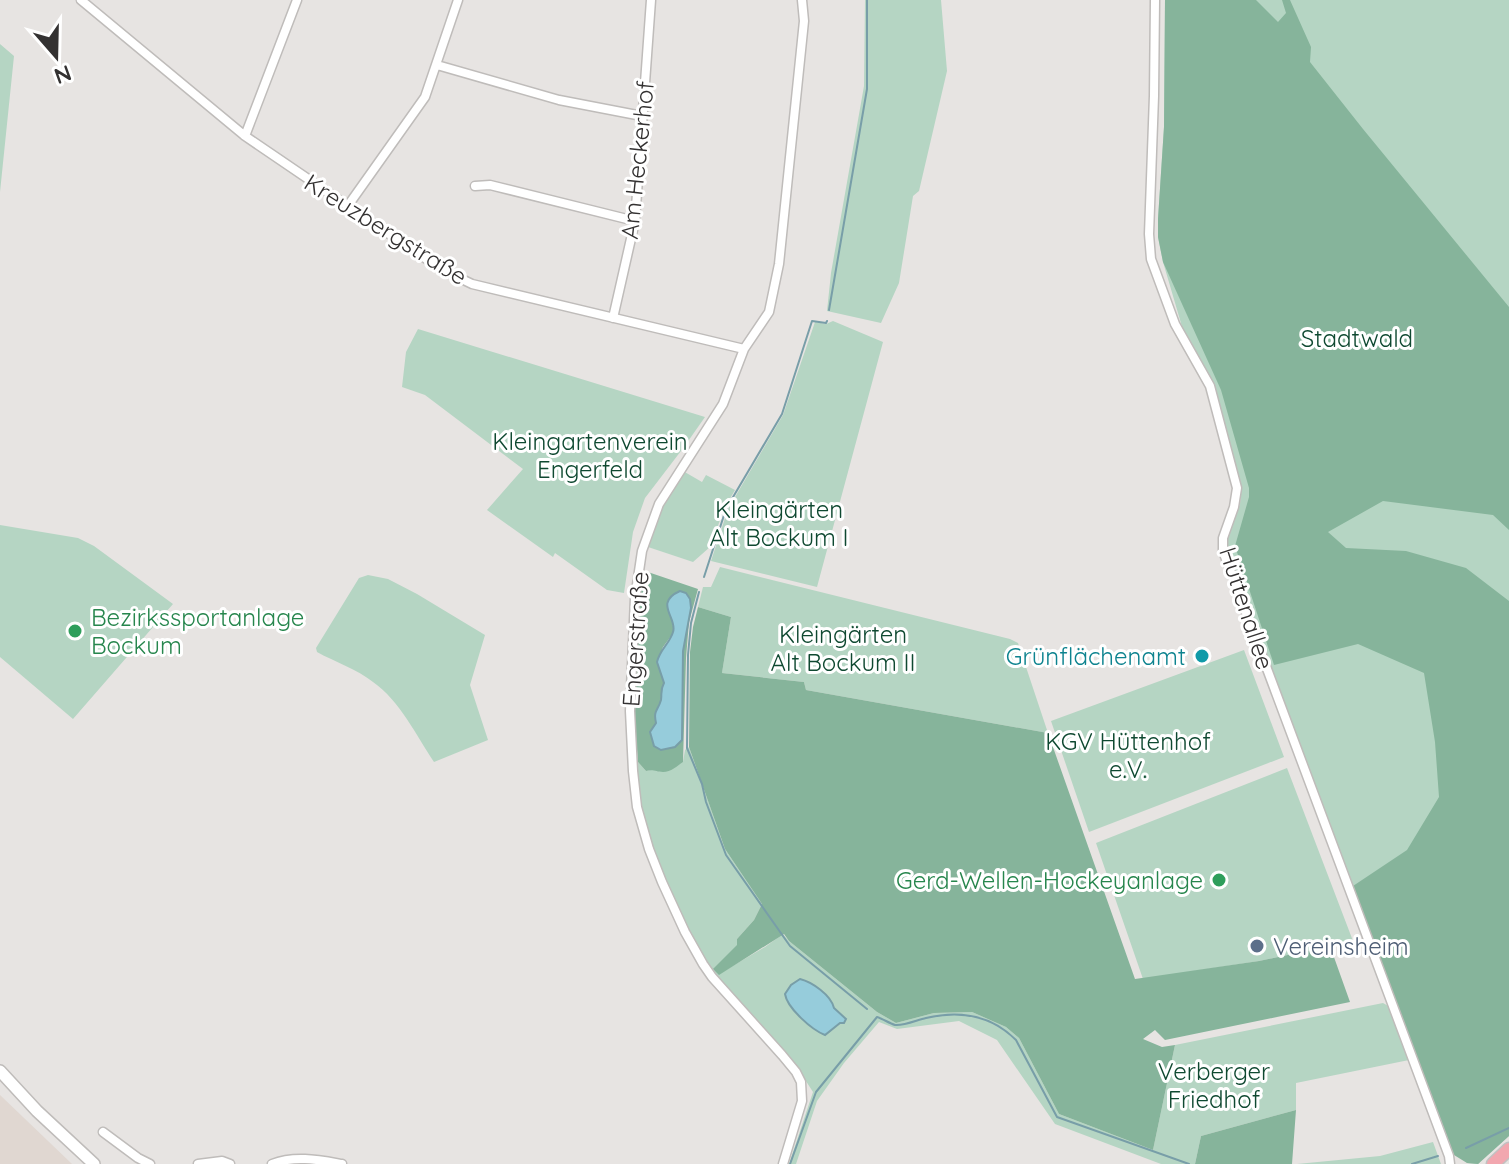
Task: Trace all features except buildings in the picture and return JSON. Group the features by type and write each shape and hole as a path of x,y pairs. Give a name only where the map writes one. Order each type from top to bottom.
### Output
{"main road":[{"path":"0,1071 37,1111 94,1164"},
{"path":"1493,1164 1509,1149"}],"street":[{"name":"Kreuzbergstraße","path":"81,0 245,136 443,270 472,284 744,349"},
{"path":"245,136 297,0"},
{"path":"347,207 425,97 458,0"},
{"name":"Am Heckerhof","path":"613,318 635,221 651,0"},
{"name":"Engerstraße","path":"783,1164 802,1101 801,1082 782,1055 712,977 679,919 649,849 637,807 630,711 634,612 642,551 659,504 723,404 744,349 769,312 779,264 804,21 802,0"},
{"name":"Hüttenallee","path":"1155,0 1151,259 1175,324 1210,386 1237,488 1223,538 1223,551 1450,1160 1457,1164"},
{"path":"437,65 559,100 642,116"},
{"path":"475,186 490,185 635,221"},
{"path":"103,1132 150,1164"},
{"path":"272,1164 312,1158 342,1164"},
{"path":"198,1164 222,1161 230,1164"}],"shaded area":[{"path":"0,1095 72,1164 0,1164"}],"green space":[{"path":"865,0 941,0 947,71 919,191 913,196 899,283 881,323 827,311 864,86"},
{"name":"Stadtwald","path":"1165,0 1509,0 1509,1136 1478,1164 1467,1163 1460,1152 1454,1155 1225,544 1240,504 1241,491 1212,380 1183,330 1158,237 1164,127"},
{"name":"Stadtwald","path":"1165,0 1256,0 1278,22 1286,13 1282,0 1290,0 1311,47 1310,62 1509,307 1509,530 1493,515 1383,501 1328,532 1346,548 1406,551 1466,568 1509,601 1509,1136 1478,1164 1467,1163 1454,1155 1353,886 1407,850 1439,797 1435,742 1424,673 1358,644 1274,665 1235,546 1249,488 1221,390 1163,262 1158,237 1164,127"},
{"path":"0,44 14,56 0,192"},
{"name":"Kleingärten Alt Bockum I","path":"833,321 883,342 817,587 711,561 728,509 783,415 815,322 826,324"},
{"name":"Kleingartenverein Engerfeld","path":"418,329 705,417 645,498 633,532 624,593 607,590 555,553 553,557 487,510 523,469 425,395 402,387 406,352"},
{"path":"683,471 702,482 706,475 735,490 710,547 693,562 648,547 663,505"},
{"name":"Bezirkssportanlage Bockum","path":"0,525 78,538 94,546 173,604 73,719 0,657"},
{"name":"Kleingärten Alt Bockum II","path":"720,567 1018,643 1048,733 806,690 804,682 722,673 731,617 698,607 703,587 711,587"},
{"path":"642,570 698,589 689,622 683,762 666,772 646,771 638,762 633,700 637,601","holes":["680,591 686,594 691,608 661,750 655,746 650,732 656,723 655,713 664,683 657,662 674,632 672,620"]},
{"path":"368,575 388,579 485,635 470,685 488,740 434,762 407,719 383,690 367,677 317,652 316,648 359,578"},
{"path":"698,607 731,617 722,673 804,682 806,690 1048,733 1135,979 1259,961 1330,946 1350,1002 1165,1040 1155,1030 1143,1039 1162,1047 1175,1045 1153,1150 1059,1114 1019,1038 1006,1027 972,1012 934,1013 896,1023 877,1012 784,934 719,975 713,969 737,945 737,939 754,920 762,904 725,849 689,747 690,652"},
{"name":"KGV Hüttenhof e.V.","path":"1244,650 1284,757 1089,832 1051,721"},
{"name":"Verberger Friedhof","path":"689,747 725,849 762,904 754,920 737,939 738,945 714,969 719,974 783,934 877,1012 896,1023 934,1013 972,1012 1006,1027 1019,1038 1059,1114 1153,1150 1175,1045 1383,1003 1390,1007 1409,1060 1296,1083 1296,1110 1201,1136 1195,1164 1161,1164 1055,1124 997,1040 959,1021 897,1029 879,1022 817,1101 796,1164 789,1164 813,1092 791,1061 715,975 692,940 670,895 640,808 635,766 638,762 646,771 683,762 685,750"},
{"name":"Gerd-Wellen-Hockeyanlage","path":"1287,768 1353,941 1259,961 1143,979 1096,843"},
{"path":"1296,1110 1292,1164 1195,1164 1201,1136"},
{"path":"1433,1142 1441,1164 1297,1164 1380,1156"}],"water":[{"path":"680,591 690,599 691,608 683,651 682,740 675,747 661,750 654,746 650,732 656,723 655,713 664,683 657,662 674,627 668,600"},
{"path":"800,979 825,994 846,1019 844,1023 825,1035 801,1018 790,1006 785,994"}],"waterway":[{"path":"829,310 867,89 867,0"},
{"path":"704,577 726,509 782,414 812,321 827,321"},
{"path":"699,592 691,623 688,655 687,748 726,855 790,946 867,1009"},
{"path":"790,1164 816,1092 877,1017 899,1025 951,1015 986,1020 1016,1040 1057,1117 1189,1164"},
{"path":"1466,1148 1509,1128"},
{"path":"1412,1164 1438,1156"}],"place":[{"name":"Bezirkssportanlage Bockum","path":"75,631"},
{"name":"Grünflächenamt","path":"1202,656"},
{"name":"Gerd-Wellen-Hockeyanlage","path":"1219,880"},
{"name":"Vereinsheim","path":"1257,946"}]}
